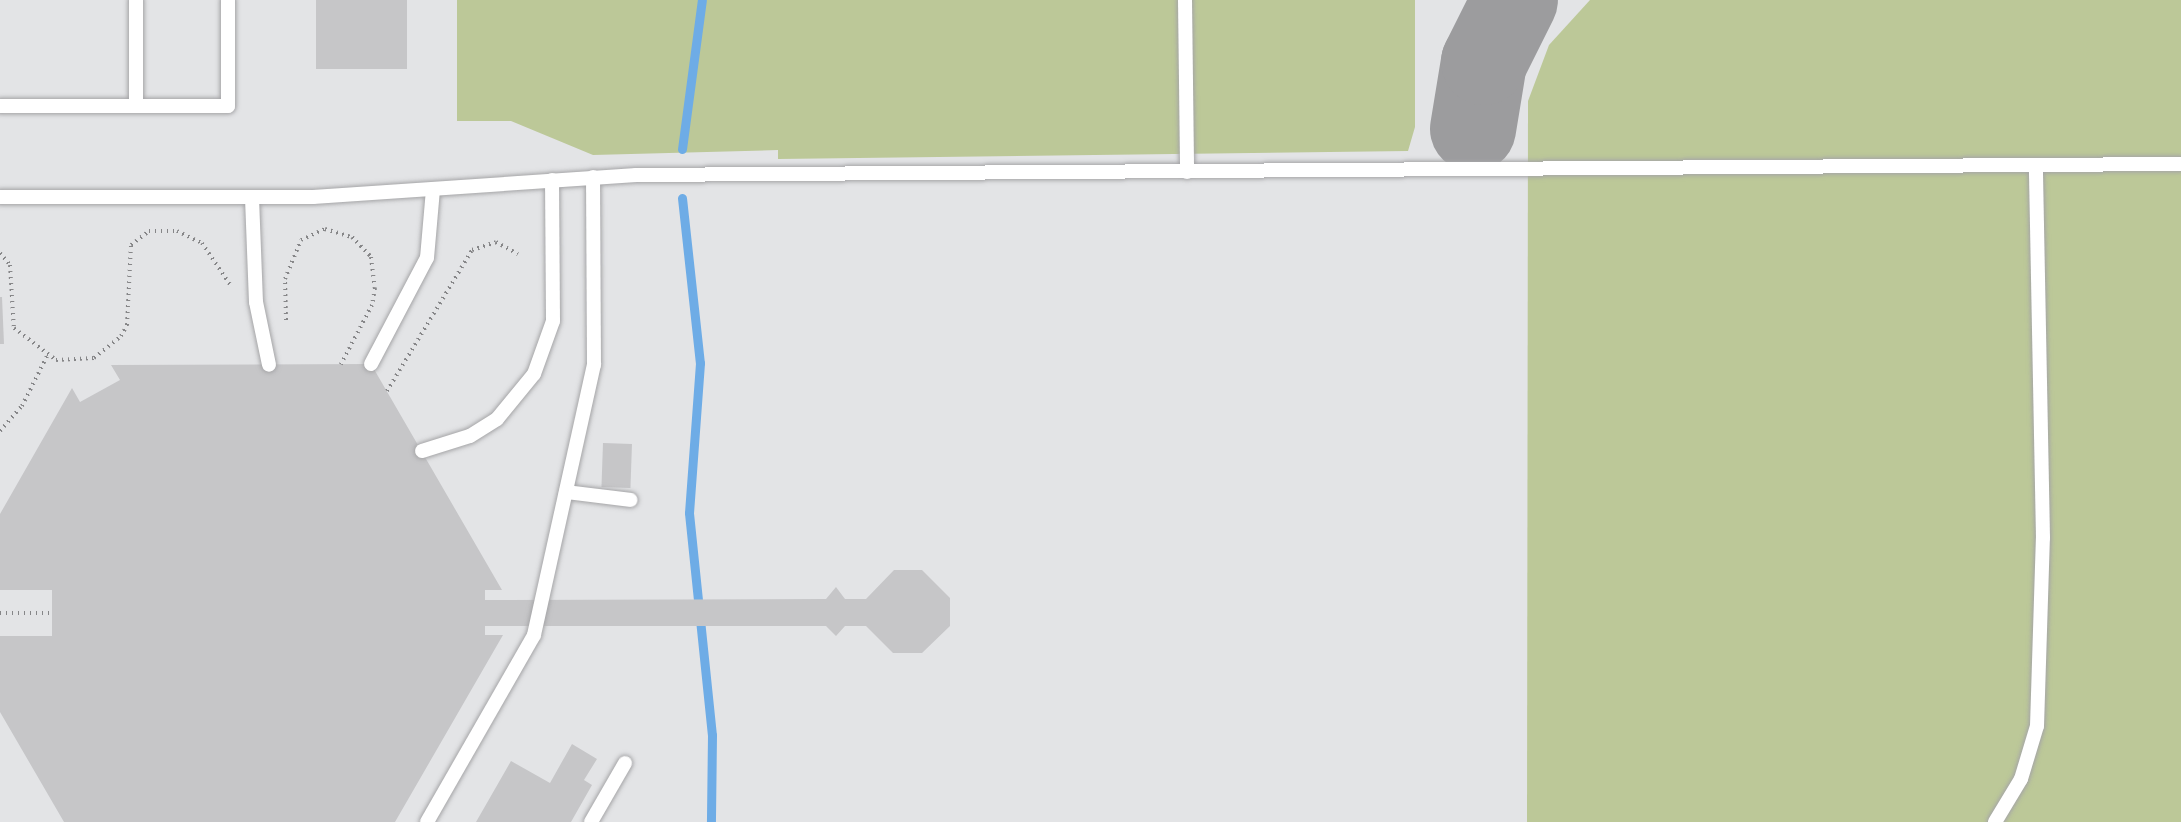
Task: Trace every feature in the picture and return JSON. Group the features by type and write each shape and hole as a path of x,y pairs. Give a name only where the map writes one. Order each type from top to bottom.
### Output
{"lane":[{"path":"136,0 136,106"},
{"path":"0,106 228,106 228,0"},
{"path":"1185,0 1187,172"},
{"path":"0,197 252,198 433,189 593,177 2181,164"},
{"path":"1995,822 2021,779 2037,726 2043,538 2037,165"},
{"path":"432,820 534,635 594,365 593,177"},
{"path":"422,451 470,436 497,419 534,374 553,321 552,180"},
{"path":"371,364 427,258 433,189"},
{"path":"252,198 256,302 269,365"},
{"path":"566,492 631,500"},
{"path":"591,822 625,763"}],"path":[{"path":"286,326 285,279 301,240 325,229 352,237 370,257 375,288 372,305 341,364"},
{"path":"0,254 10,265 14,328 47,356 94,358 121,336 128,318 131,244 149,231 177,231 202,243 223,268 234,298"},
{"path":"387,391 472,250 496,242 518,254"},
{"path":"0,431 22,406 47,356"},
{"path":"0,613 52,613"}],"green space":[{"path":"457,0 1415,0 1415,127 1408,151 778,159 778,150 593,155 511,121 457,121"},
{"path":"1590,0 2181,0 2181,822 1527,822 1528,101 1549,45"}],"building":[{"path":"316,0 407,0 407,69 316,69"},
{"path":"0,297 2,297 4,344 0,344"},
{"path":"371,364 502,590 485,590 485,600 826,599 836,587 845,599 866,599 894,570 922,570 950,598 950,626 922,653 893,653 866,626 845,626 836,636 826,626 485,626 485,635 503,635 395,822 64,822 0,712 0,636 52,636 52,590 0,590 0,514 72,388 80,402 120,380 111,365"},
{"path":"603,443 632,444 630,488 601,487"},
{"path":"572,744 597,759 584,780 592,785 571,822 476,822 511,761 550,783"}],"waterway":[{"path":"682,149 702,0"},
{"path":"682,198 700,363 689,513 712,735 711,822"}],"taxiway":[{"path":"1473,129 1484,62 1515,0"}]}
